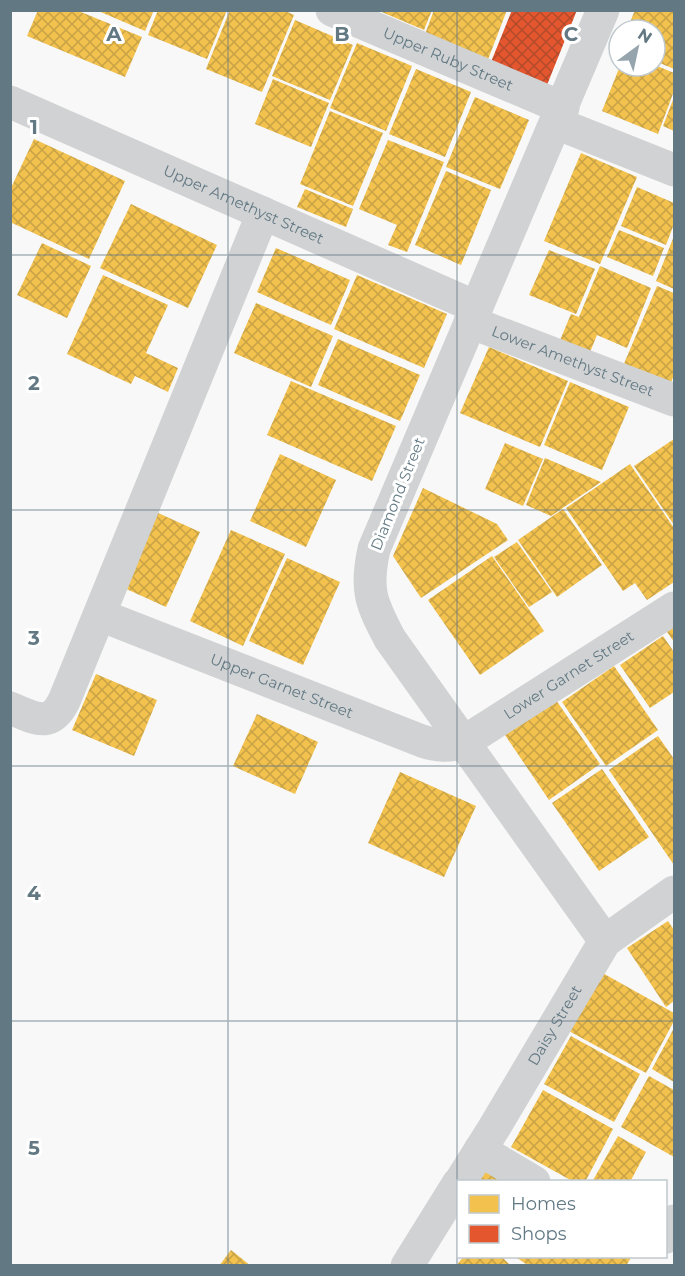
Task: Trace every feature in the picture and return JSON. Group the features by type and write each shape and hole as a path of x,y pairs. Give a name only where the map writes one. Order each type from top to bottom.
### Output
{"street":[{"name":"Upper Ruby Street","path":"332,10 675,170"},
{"name":"Diamond Street","path":"603,10 374,549 370,570 370,594 390,639 605,941"},
{"name":"Upper Amethyst Street","path":"10,102 263,213 473,315"},
{"path":"10,708 38,718 51,718 58,712 100,615 263,213"},
{"name":"Lower Amethyst Street","path":"473,315 675,400"},
{"name":"Lower Garnet Street","path":"464,742 675,608"},
{"name":"Upper Garnet Street","path":"100,615 434,745 452,746 464,742"},
{"name":"Daisy Street","path":"461,1180 605,941 675,892"},
{"path":"480,1150 531,1180"},
{"name":"Daisy Street","path":"407,1266 457,1186"},
{"path":"667,1235 675,1221"}],"building: Homes":[{"path":"38,10 76,10 142,37 125,77 27,36"},
{"path":"96,10 154,10 145,31"},
{"path":"158,10 227,10 207,59 148,35"},
{"path":"230,10 283,10 294,15 262,92 206,69"},
{"path":"377,10 432,10 424,30"},
{"path":"434,10 507,10 487,62 424,37"},
{"path":"635,10 674,10 674,69 667,66 667,18 632,18"},
{"path":"295,20 353,45 330,100 272,76"},
{"path":"357,43 412,66 386,131 330,108"},
{"path":"416,69 471,92 445,157 389,134"},
{"path":"667,70 674,73 674,91 658,134 602,111 615,78 667,78"},
{"path":"273,79 329,103 311,147 255,124"},
{"path":"475,97 529,120 500,189 446,167"},
{"path":"674,97 674,131 663,126"},
{"path":"330,111 383,133 353,206 300,184"},
{"path":"34,139 125,181 89,259 10,222 10,190"},
{"path":"388,140 444,162 407,252 388,245 397,225 359,209"},
{"path":"581,153 637,177 600,264 544,241"},
{"path":"446,171 491,190 461,265 415,245"},
{"path":"637,187 674,203 674,224 666,245 621,226"},
{"path":"305,189 353,209 346,227 297,207"},
{"path":"131,204 217,245 188,308 100,268"},
{"path":"619,230 664,248 653,276 607,257"},
{"path":"674,236 674,289 656,281"},
{"path":"42,243 91,266 67,318 17,295"},
{"path":"276,248 350,280 331,325 257,292"},
{"path":"549,250 595,269 576,314 529,295"},
{"path":"600,266 651,288 627,348 597,335 588,357 558,345 571,314 579,317"},
{"path":"103,275 168,305 146,353 178,368 168,392 135,376 131,384 67,354"},
{"path":"357,275 447,314 424,368 334,329"},
{"path":"657,286 674,293 674,375 670,385 623,366"},
{"path":"256,303 333,336 311,387 234,353"},
{"path":"338,339 420,375 400,421 318,385"},
{"path":"489,347 568,381 540,447 460,413"},
{"path":"291,381 396,426 372,481 267,435"},
{"path":"570,382 629,407 602,470 544,445"},
{"path":"674,439 674,525 634,466"},
{"path":"505,443 543,459 523,506 485,489"},
{"path":"280,454 336,480 306,547 250,521"},
{"path":"545,458 601,482 551,516 526,505"},
{"path":"630,464 674,528 674,582 647,600 635,583 623,591 566,508"},
{"path":"423,488 497,524 508,540 421,598 393,556"},
{"path":"563,509 602,565 557,597 518,540"},
{"path":"156,512 200,532 166,607 122,587"},
{"path":"231,530 285,554 243,646 190,621"},
{"path":"517,542 552,592 529,607 494,557"},
{"path":"492,556 544,631 480,675 428,600"},
{"path":"287,558 340,582 303,665 249,641"},
{"path":"674,622 674,642 665,629"},
{"path":"663,636 674,652 674,692 650,708 620,665"},
{"path":"614,666 658,730 606,766 562,702"},
{"path":"96,674 157,700 134,756 72,730"},
{"path":"556,700 600,764 549,800 505,735"},
{"path":"257,714 318,742 295,794 233,766"},
{"path":"658,736 674,759 674,865 609,770"},
{"path":"602,769 649,837 599,871 552,803"},
{"path":"400,772 476,806 444,877 368,843"},
{"path":"668,921 674,930 674,1001 666,1007 627,948"},
{"path":"599,971 674,1013 674,1021 646,1073 567,1030"},
{"path":"674,1028 674,1082 652,1069"},
{"path":"571,1036 640,1074 614,1122 544,1084"},
{"path":"649,1076 674,1090 674,1157 621,1127"},
{"path":"543,1090 613,1129 586,1180 570,1180 511,1147"},
{"path":"618,1136 646,1152 631,1180 593,1180"},
{"path":"487,1167 509,1180 479,1180"},
{"path":"231,1250 251,1266 219,1266"},
{"path":"462,1258 503,1258 511,1266 456,1266"},
{"path":"517,1258 631,1258 626,1266 529,1266"}],"building: Shops":[{"path":"512,10 577,10 547,85 491,62"}]}
